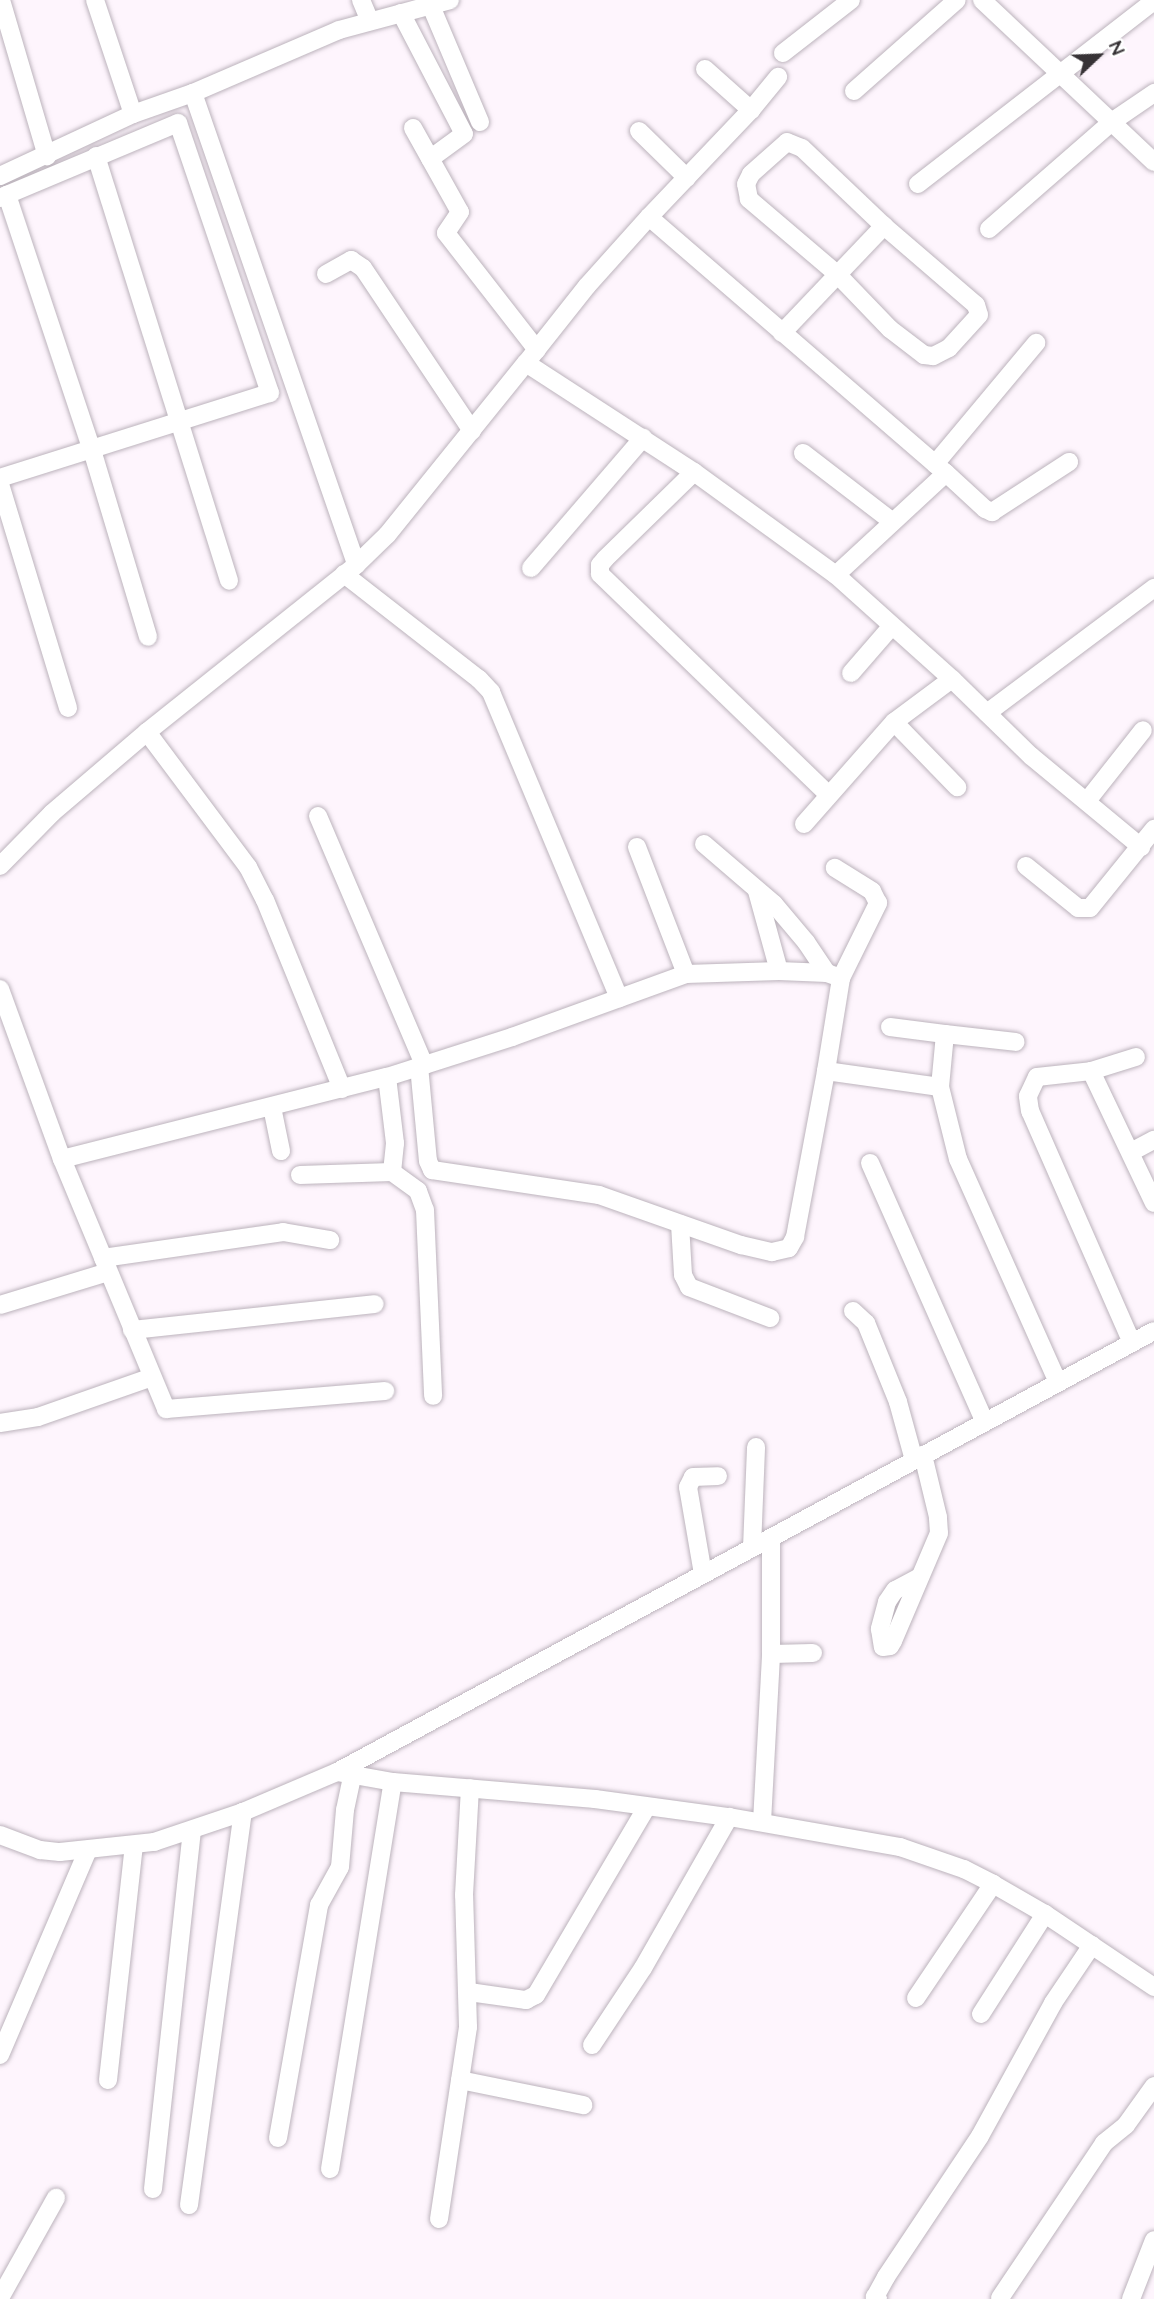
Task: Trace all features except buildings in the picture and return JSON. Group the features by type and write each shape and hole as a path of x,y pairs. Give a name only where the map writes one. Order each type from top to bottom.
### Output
{"street":[{"path":"95,0 133,114"},
{"path":"361,0 370,21"},
{"path":"0,176 133,114 193,93 339,30 450,0"},
{"path":"783,52 851,0"},
{"path":"854,92 957,0"},
{"path":"982,0 1154,162"},
{"path":"918,184 1060,71 1154,1"},
{"path":"431,6 480,122"},
{"path":"2,9 47,156"},
{"path":"401,13 464,134 430,159"},
{"path":"705,69 751,110"},
{"path":"0,866 52,813 147,732 350,570 387,535 587,286 751,110 778,77"},
{"path":"193,93 350,570 491,692 620,998"},
{"path":"989,229 1113,121 1154,93"},
{"path":"0,478 92,450 181,423 264,397 270,393 270,386 178,123 4,196 92,450 148,637"},
{"path":"413,128 460,212 446,233 532,357 836,575 952,679 1031,757 1142,847"},
{"path":"639,131 687,178"},
{"path":"783,143 795,144 884,226 976,305 979,315 949,348 933,356 924,355 890,329 837,274 749,198 746,184 751,174 783,143"},
{"path":"96,156 229,581"},
{"path":"649,217 985,509 992,512 1069,462"},
{"path":"782,333 884,226"},
{"path":"326,274 351,260 363,268 472,431"},
{"path":"836,575 893,522 940,468 1036,343"},
{"path":"531,568 643,438"},
{"path":"803,453 893,522"},
{"path":"694,472 605,559 600,565 600,574 830,795"},
{"path":"0,484 68,708"},
{"path":"987,713 1154,588"},
{"path":"851,673 891,627"},
{"path":"804,824 894,722 952,679"},
{"path":"894,722 957,787"},
{"path":"1087,801 1143,730"},
{"path":"147,732 248,867 265,900 342,1089"},
{"path":"318,816 422,1065 428,1161 432,1170 599,1195 680,1224 772,1252 789,1248 795,1237 826,1071 834,975 878,903 872,891 835,868"},
{"path":"1026,866 1078,908 1085,909 1098,903 1154,829"},
{"path":"704,844 790,923 834,975"},
{"path":"636,846 686,974"},
{"path":"757,891 779,971"},
{"path":"62,1159 387,1077 686,974 779,971 834,975"},
{"path":"0,989 62,1159 164,1406 170,1410 239,1401 385,1391"},
{"path":"890,1027 1016,1042"},
{"path":"945,1034 940,1087 958,1159 1058,1383"},
{"path":"1132,1343 1030,1111 1028,1096 1037,1077 1091,1070 1136,1057"},
{"path":"1091,1070 1153,1200"},
{"path":"826,1071 940,1087"},
{"path":"387,1077 395,1143 393,1172"},
{"path":"272,1107 281,1151"},
{"path":"1131,1152 1154,1140"},
{"path":"870,1163 985,1422"},
{"path":"300,1175 393,1172 418,1191 425,1210 433,1396"},
{"path":"680,1224 683,1275 689,1287 770,1318"},
{"path":"0,1305 106,1265 283,1232 330,1240"},
{"path":"132,1330 375,1304"},
{"path":"853,1311 866,1323 919,1458 938,1517 939,1533 918,1578"},
{"path":"0,1835 40,1850 87,1852 134,1845 192,1831 345,1774 702,1574 1154,1331"},
{"path":"0,1423 38,1417 152,1377"},
{"path":"752,1548 756,1447"},
{"path":"702,1574 688,1487 693,1477 718,1476"},
{"path":"762,1822 771,1654 771,1538"},
{"path":"771,1654 813,1653"},
{"path":"345,1774 393,1782 470,1787 729,1817 900,1847 964,1869 993,1884 1045,1914 1154,1987"},
{"path":"278,2138 319,1905 340,1867 345,1774"},
{"path":"330,2169 393,1782"},
{"path":"439,2219 468,2027 464,1895 470,1787"},
{"path":"469,1992 526,2000 536,1995 646,1808"},
{"path":"188,2205 243,1812"},
{"path":"592,2045 643,1968 729,1817"},
{"path":"153,2189 192,1831"},
{"path":"108,2080 134,1845"},
{"path":"0,2055 87,1852"},
{"path":"916,1998 993,1884"},
{"path":"981,2014 1045,1914"},
{"path":"876,2298 980,2136 1053,2003 1092,1945"},
{"path":"460,2080 583,2105"},
{"path":"1000,2298 1104,2143 1126,2125 1154,2086"},
{"path":"0,2298 56,2198"},
{"path":"1131,2299 1154,2240"}]}
